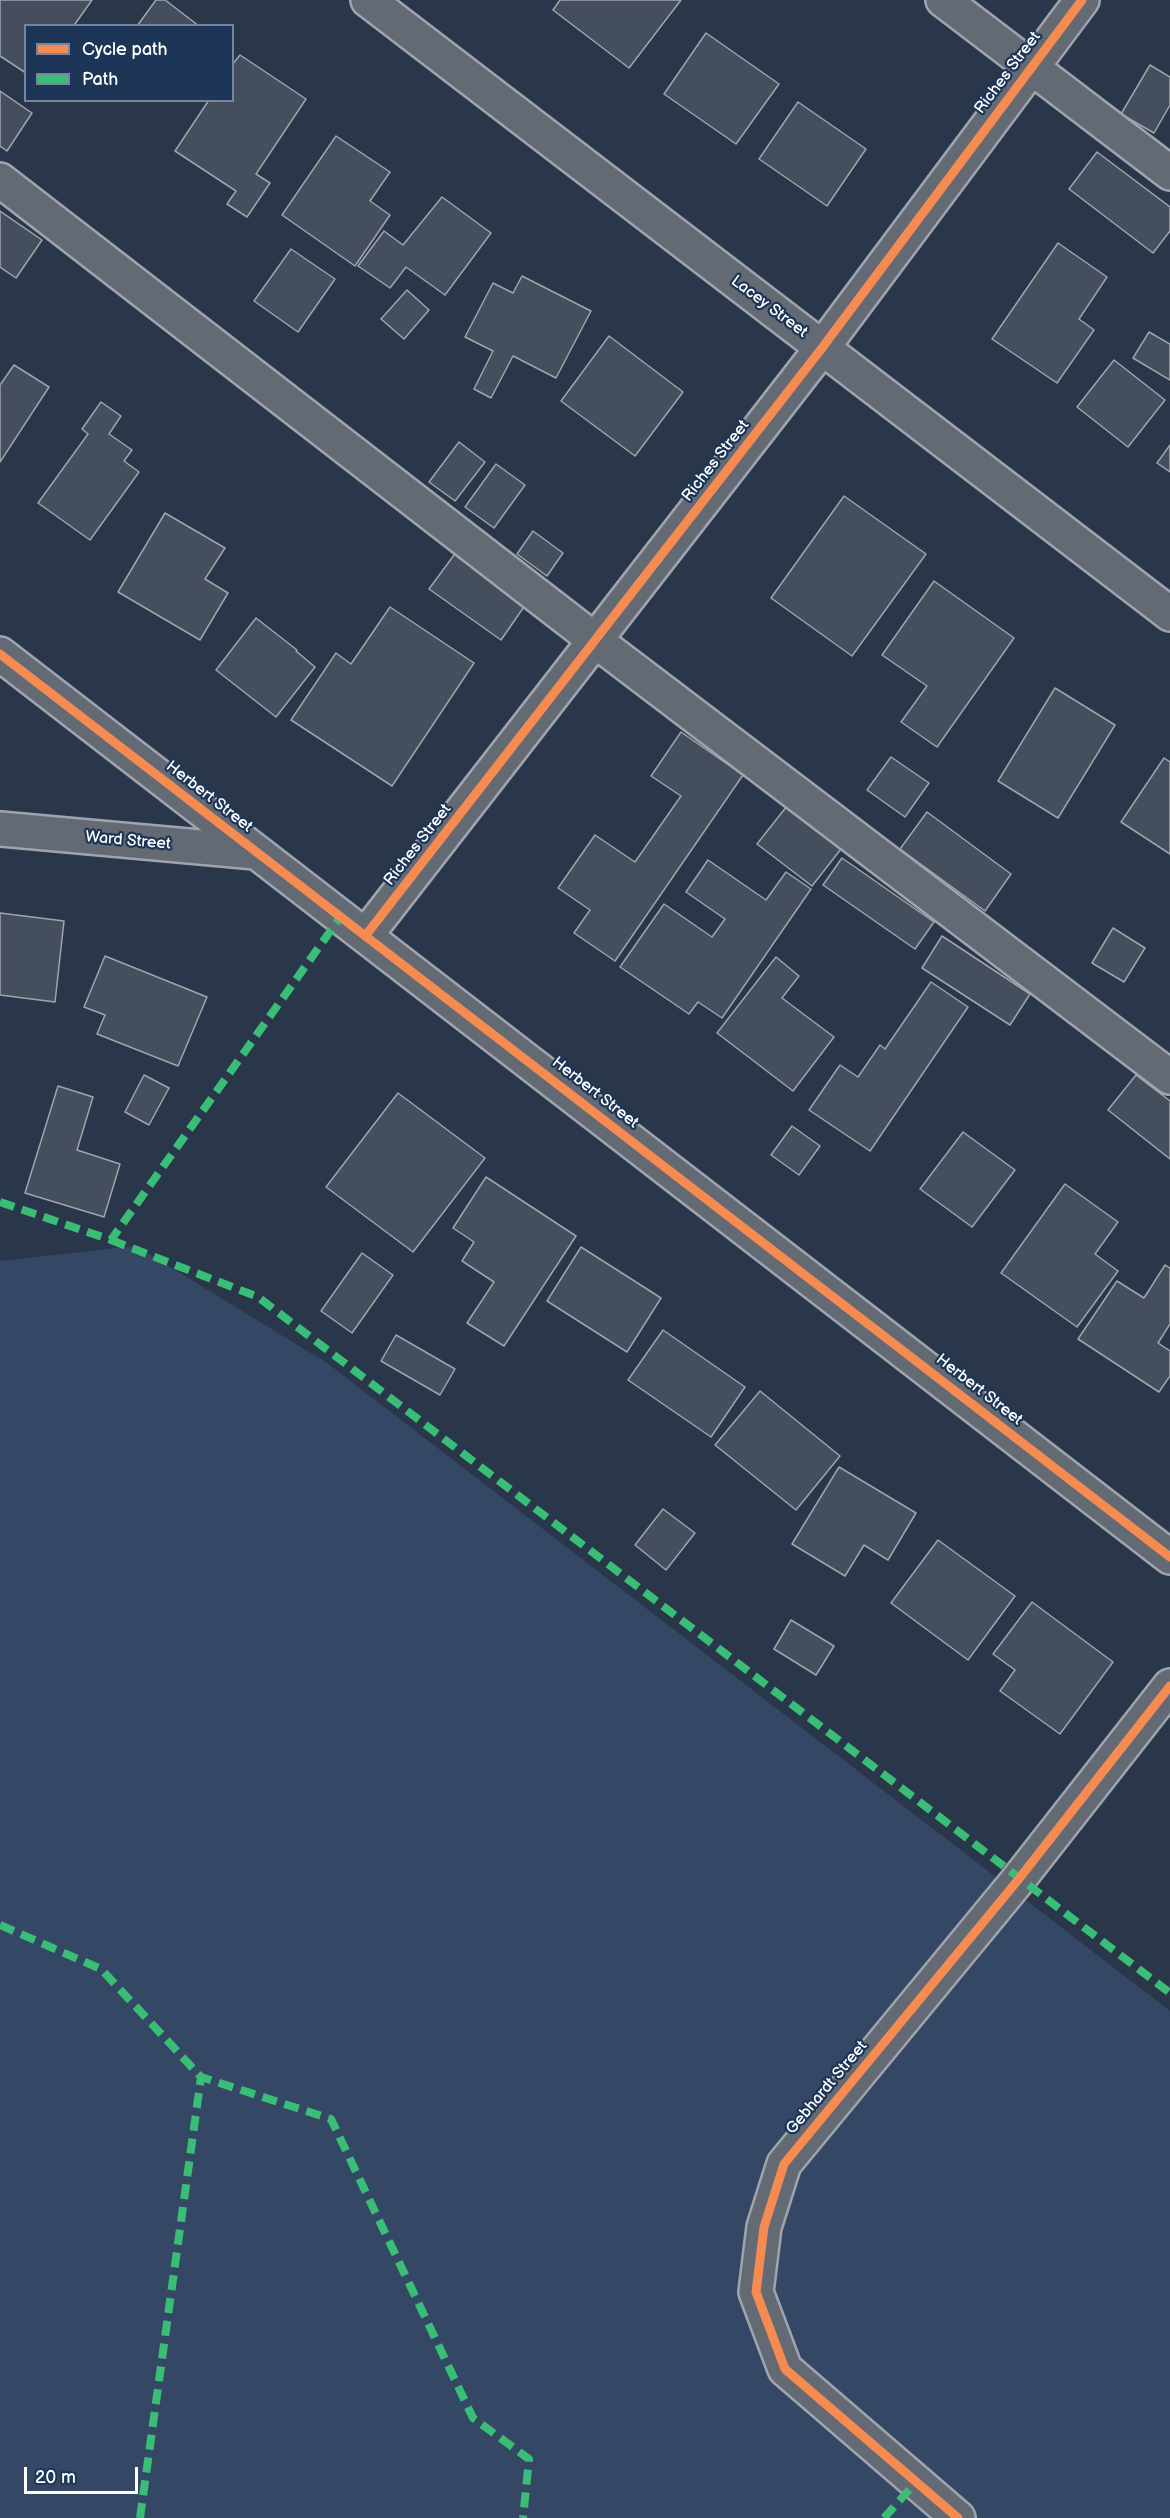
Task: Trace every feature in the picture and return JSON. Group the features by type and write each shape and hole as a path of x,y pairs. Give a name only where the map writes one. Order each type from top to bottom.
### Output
{"street":[{"name":"Lacey Street","path":"368,0 1170,614"},
{"path":"943,0 1170,173"},
{"name":"Riches Street","path":"366,935 822,348 1082,0"},
{"path":"0,180 596,640 1170,1077"},
{"name":"Herbert Street","path":"0,654 1170,1557"},
{"name":"Ward Street","path":"0,829 255,852"},
{"name":"Gebhardt Street","path":"958,2518 785,2369 756,2292 764,2227 784,2164 1018,1880 1170,1686"}],"shaded area":[{"path":"136,1246 327,1363 1170,2011 1170,2518 0,2518 0,1261"}],"building":[{"path":"0,0 92,0 75,24 24,24 24,72 0,56"},
{"path":"156,0 165,0 196,24 138,24"},
{"path":"560,0 681,0 629,68 553,10"},
{"path":"706,33 779,84 736,144 664,94"},
{"path":"240,55 306,99 256,174 270,183 247,217 227,204 236,191 175,151 208,102 234,102 234,62"},
{"path":"1150,65 1170,77 1170,105 1154,133 1121,114"},
{"path":"0,91 32,113 7,151 0,146"},
{"path":"798,102 866,149 827,206 759,159"},
{"path":"336,136 390,172 370,201 390,215 355,266 282,215"},
{"path":"1097,152 1170,207 1170,231 1153,253 1069,189"},
{"path":"442,197 491,233 445,295 406,267 390,288 358,266 384,231 403,245"},
{"path":"0,211 42,240 16,278 0,267"},
{"path":"1058,243 1107,277 1079,319 1094,330 1057,383 992,339"},
{"path":"291,249 335,279 298,332 254,301"},
{"path":"522,276 591,311 556,378 513,356 491,398 474,389 493,351 465,337 493,283 513,293"},
{"path":"407,290 429,310 404,339 381,319"},
{"path":"1149,332 1170,344 1170,380 1133,358"},
{"path":"609,336 683,392 635,456 561,401"},
{"path":"1114,360 1165,400 1128,447 1077,407"},
{"path":"14,365 49,387 0,462 0,385"},
{"path":"101,402 121,416 109,434 132,450 124,461 139,472 90,540 38,503 88,434 82,429"},
{"path":"459,442 485,462 455,501 429,482"},
{"path":"1170,445 1170,472 1157,463"},
{"path":"496,464 525,485 494,528 465,507"},
{"path":"844,496 926,554 852,656 771,598"},
{"path":"165,513 225,548 205,579 228,593 200,640 118,592"},
{"path":"533,531 563,553 547,576 517,554"},
{"path":"457,551 528,601 501,640 429,589"},
{"path":"934,581 1014,638 937,747 901,722 927,686 882,655"},
{"path":"390,607 474,663 392,786 291,720 336,653 351,664"},
{"path":"256,618 315,667 276,717 216,670"},
{"path":"1055,688 1115,725 1058,818 998,781"},
{"path":"681,732 743,775 615,961 574,933 590,910 558,888 595,835 635,862 681,796 651,776"},
{"path":"891,757 929,783 905,817 867,790"},
{"path":"1164,758 1170,762 1170,854 1121,822"},
{"path":"787,806 841,849 812,886 757,844"},
{"path":"927,812 1011,874 985,911 900,849"},
{"path":"842,858 934,922 915,949 823,885"},
{"path":"708,860 766,900 786,872 811,889 722,1018 698,1002 689,1014 620,967 664,904 712,937 725,919 686,892"},
{"path":"0,913 64,921 55,1002 0,995"},
{"path":"1113,928 1145,948 1124,982 1092,963"},
{"path":"942,936 1030,994 1010,1025 922,968"},
{"path":"105,956 207,997 178,1066 97,1034 105,1015 84,1007"},
{"path":"776,957 799,976 782,998 834,1037 793,1091 717,1033"},
{"path":"931,982 968,1007 870,1151 809,1110 840,1065 858,1077 880,1045 885,1049"},
{"path":"144,1075 169,1088 149,1125 125,1112"},
{"path":"1136,1075 1170,1101 1170,1159 1108,1110"},
{"path":"58,1086 93,1097 77,1150 120,1164 104,1217 25,1193"},
{"path":"398,1093 485,1158 413,1252 326,1187"},
{"path":"792,1126 820,1146 799,1175 771,1155"},
{"path":"963,1132 1015,1170 972,1227 920,1189"},
{"path":"486,1177 576,1236 504,1346 467,1323 494,1282 462,1261 474,1242 453,1228"},
{"path":"1065,1184 1118,1222 1095,1254 1118,1271 1077,1327 1001,1273"},
{"path":"581,1247 661,1298 627,1352 547,1301"},
{"path":"362,1253 393,1275 352,1333 321,1311"},
{"path":"1165,1265 1170,1268 1170,1324 1158,1343 1170,1351 1170,1376 1159,1392 1078,1339 1117,1281 1144,1298"},
{"path":"663,1330 745,1387 711,1437 628,1380"},
{"path":"396,1335 455,1369 440,1395 381,1361"},
{"path":"760,1391 840,1456 796,1510 715,1445"},
{"path":"839,1467 916,1513 888,1560 864,1545 845,1576 792,1544"},
{"path":"663,1509 695,1533 666,1570 635,1545"},
{"path":"938,1540 1015,1596 968,1660 891,1603"},
{"path":"1032,1602 1113,1662 1060,1734 1000,1691 1015,1670 993,1654"},
{"path":"791,1620 834,1646 816,1675 774,1649"}],"marked path":[{"path":"0,1202 111,1240 341,916"},
{"path":"111,1240 258,1297 1170,1993"},
{"path":"0,1925 101,1969 201,2077 331,2119 473,2418 529,2459 523,2518"},
{"path":"140,2518 201,2077"},
{"path":"884,2518 916,2482"}],"cycle path":[{"path":"366,935 822,348 1082,0"},
{"path":"0,654 1170,1557"},
{"path":"958,2518 785,2369 756,2292 764,2227 784,2164 1018,1880 1170,1686"}]}
